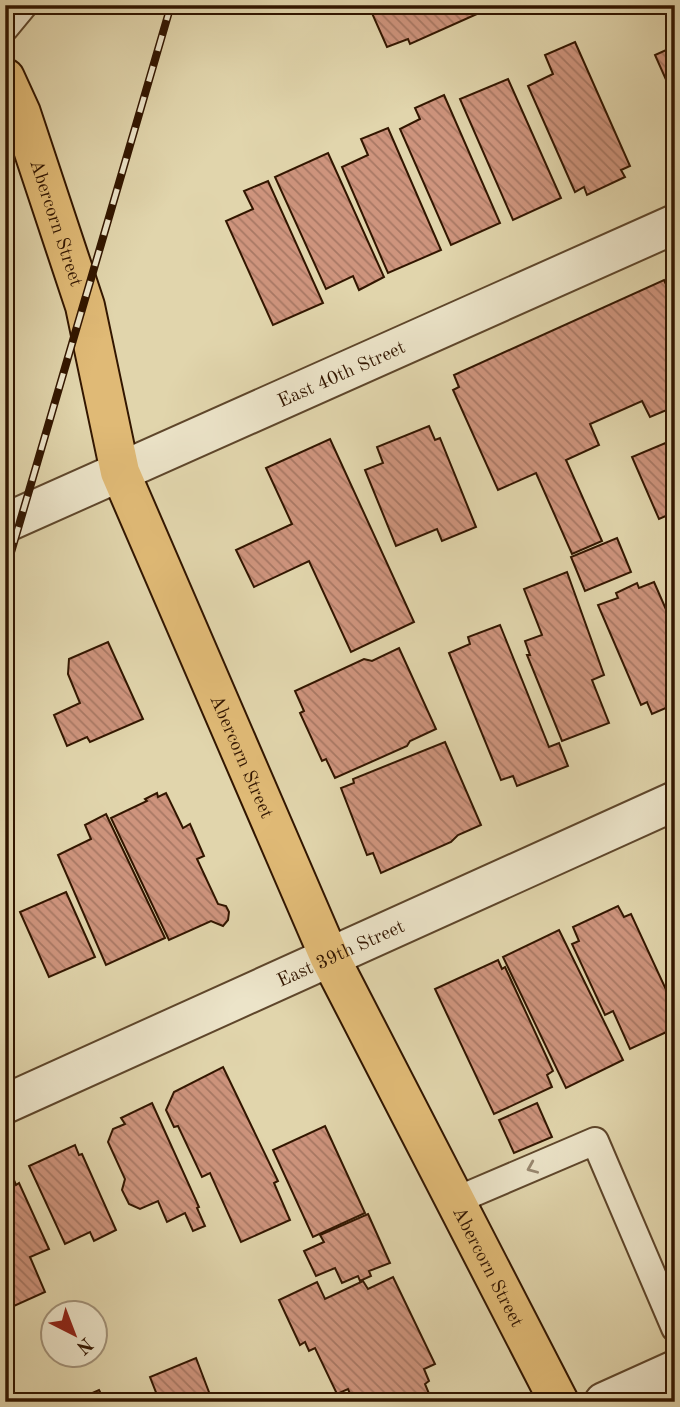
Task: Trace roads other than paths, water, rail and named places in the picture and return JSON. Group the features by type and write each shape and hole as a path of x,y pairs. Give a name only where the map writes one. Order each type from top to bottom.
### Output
{"main road":[{"name":"Abercorn Street","path":"5,78 20,113 85,306 120,472 329,956 559,1402"}],"street":[{"name":"East 40th Street","path":"5,523 675,224"},
{"name":"East 39th Street","path":"5,1104 675,801"},
{"path":"604,1402 675,1370"}],"lane":[{"path":"5,28 24,5"},
{"path":"457,1200 595,1141 675,1328"}],"railway":[{"path":"5,573 171,5"}]}
